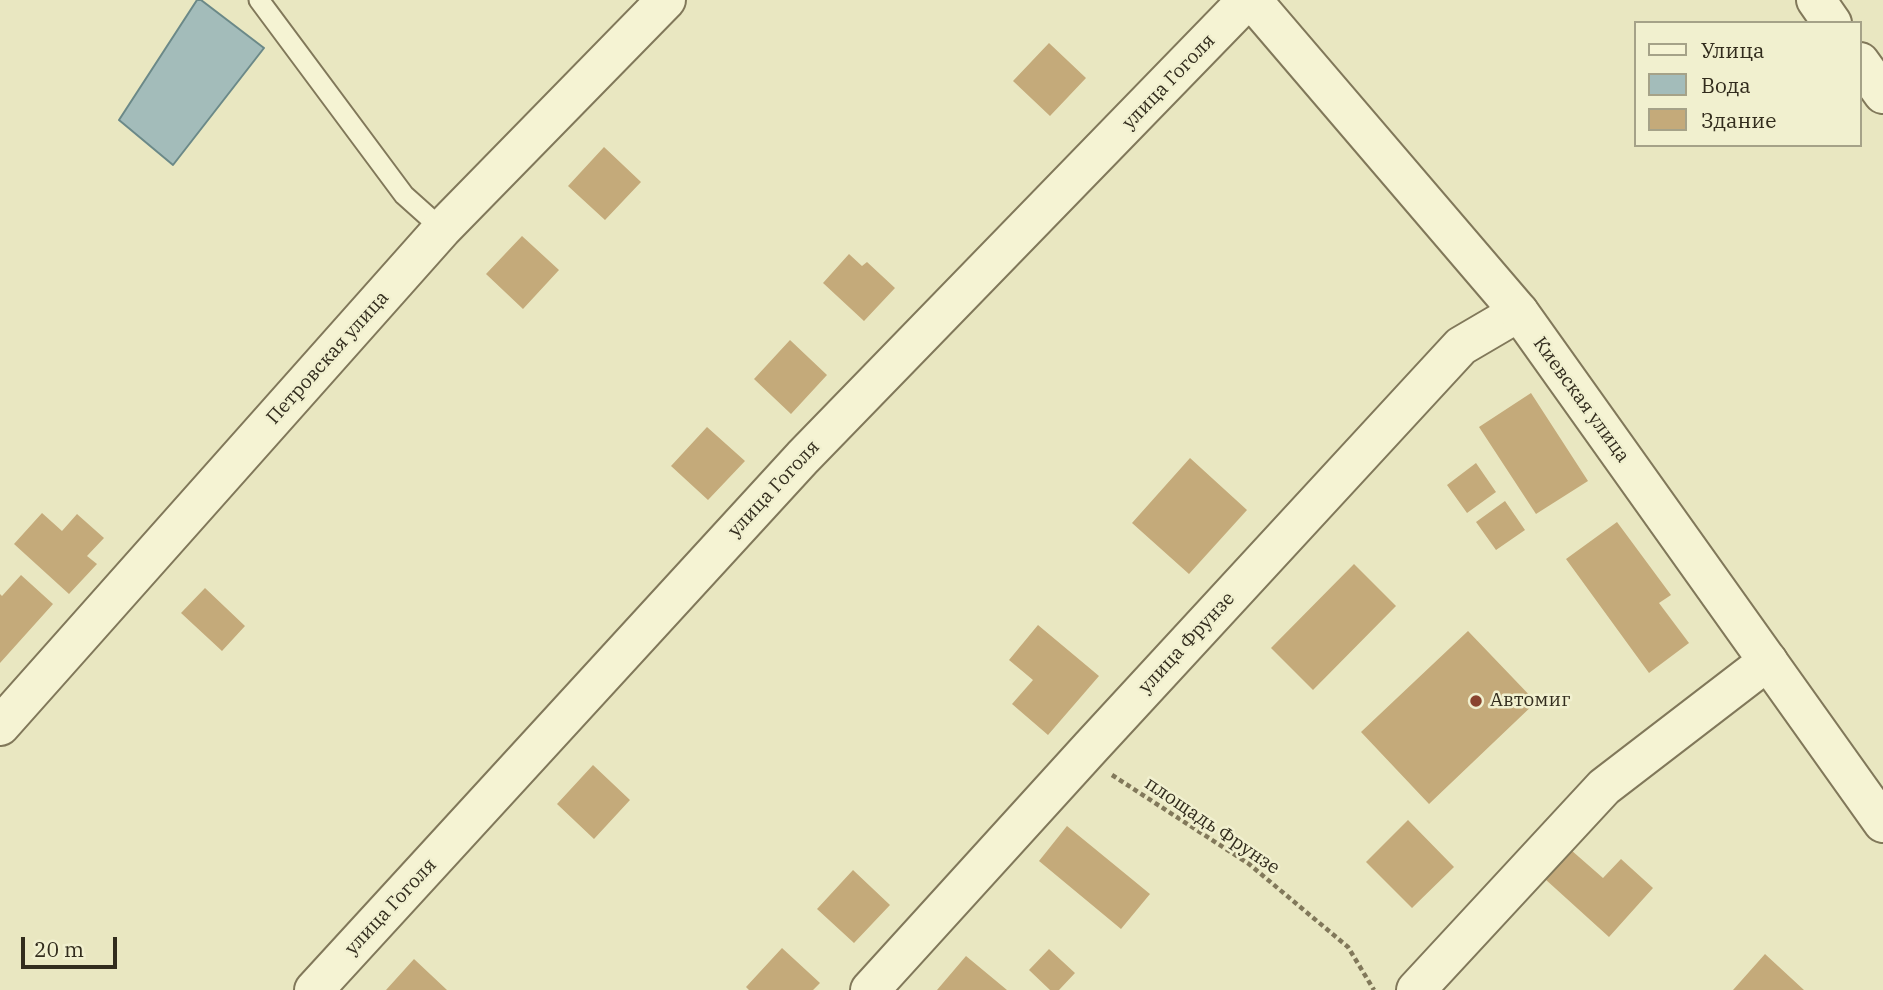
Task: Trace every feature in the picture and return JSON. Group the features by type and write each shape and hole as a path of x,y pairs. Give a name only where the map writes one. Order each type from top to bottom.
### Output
{"street":[{"name":"Петровская улица","path":"0,726 442,229 666,0"},
{"name":"Киевская улица","path":"1250,0 1518,312 1883,823"},
{"name":"улица Гоголя","path":"314,990 803,457 1250,0"},
{"path":"1816,0 1831,21"},
{"path":"1862,65 1883,94"},
{"name":"улица Фрунзе","path":"870,990 1461,346 1518,312"},
{"path":"1416,990 1604,787 1768,661"}],"lane":[{"path":"259,0 404,195 442,229"}],"path":[{"name":"площадь Фрунзе","path":"1082,756 1249,864 1348,947 1374,990"}],"water":[{"path":"197,0 201,0 264,48 173,165 119,120"}],"building":[{"path":"1049,43 1086,78 1050,116 1013,81"},
{"path":"604,147 641,182 605,220 568,186"},
{"path":"522,236 559,270 523,309 486,274"},
{"path":"849,254 862,266 867,262 895,288 864,321 823,283"},
{"path":"790,340 827,375 791,414 754,379"},
{"path":"1531,393 1588,481 1536,514 1479,427"},
{"path":"707,427 745,461 708,500 671,466"},
{"path":"1190,458 1247,510 1189,574 1132,523"},
{"path":"1476,463 1496,492 1467,513 1447,485"},
{"path":"1505,501 1525,530 1496,550 1476,522"},
{"path":"42,513 62,531 77,514 104,538 87,556 97,564 69,594 14,544"},
{"path":"1617,522 1671,595 1659,603 1689,643 1649,673 1566,559"},
{"path":"1354,564 1396,606 1313,690 1271,648"},
{"path":"21,575 53,604 0,663 0,594 2,596"},
{"path":"205,588 245,626 222,651 181,613"},
{"path":"1038,625 1099,676 1048,735 1012,704 1033,680 1009,660"},
{"path":"1468,631 1536,702 1429,804 1361,732"},
{"path":"593,765 630,800 594,839 557,804"},
{"path":"1408,820 1454,867 1412,908 1366,862"},
{"path":"1067,826 1150,894 1121,929 1039,861"},
{"path":"1571,850 1603,878 1621,859 1653,888 1609,937 1545,879"},
{"path":"853,870 890,905 854,943 817,909"},
{"path":"782,948 820,983 813,990 749,990 746,987"},
{"path":"1049,949 1075,973 1059,990 1050,990 1029,970"},
{"path":"1765,954 1804,990 1733,990"},
{"path":"966,956 1007,990 937,990"},
{"path":"414,959 447,990 386,990"}],"place":[{"name":"Автомиг","path":"1476,701"}]}
